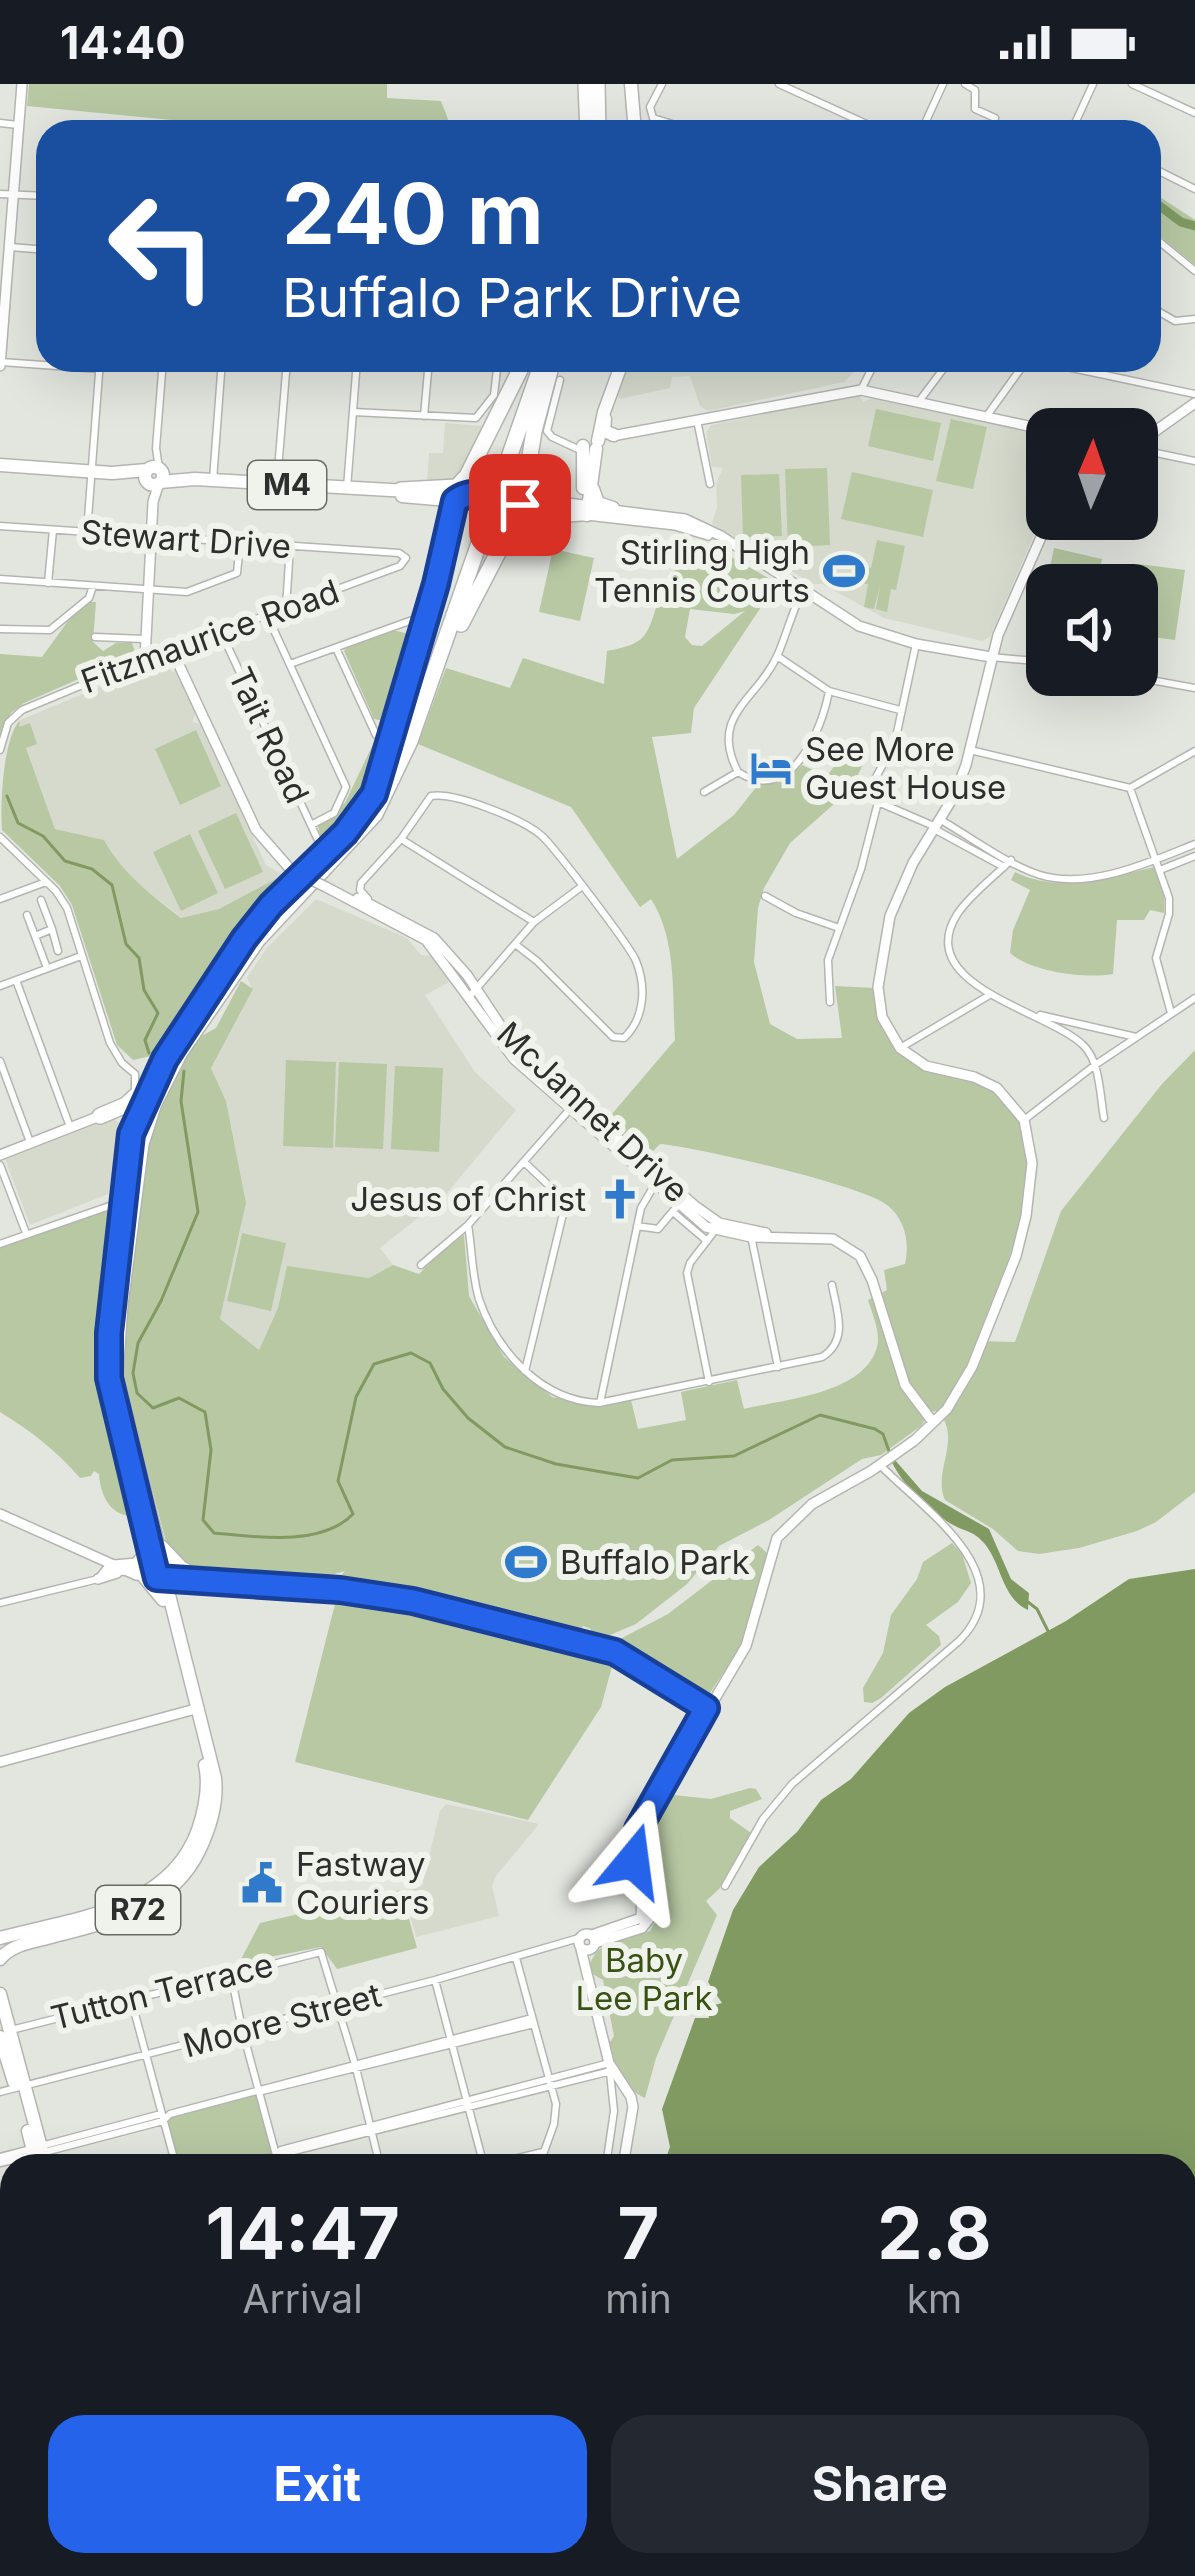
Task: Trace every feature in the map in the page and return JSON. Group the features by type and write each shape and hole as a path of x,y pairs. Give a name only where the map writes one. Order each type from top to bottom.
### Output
{"highway":[{"path":"586,84 588,120"},
{"path":"597,84 598,120"},
{"path":"400,490 457,487 522,372"},
{"name":"R72","path":"153,1545 109,1378 109,1333 131,1134 165,1059 258,920 345,833 374,794 397,745 525,372"},
{"name":"R72","path":"155,1578 153,1545 116,1376 118,1320 139,1156 154,1103 170,1068 239,965 280,913 360,834 386,796 410,742 539,372"},
{"path":"410,742 468,607 522,502 550,372"},
{"path":"374,794 467,474"},
{"path":"507,535 530,517 584,511"},
{"path":"100,1116 131,1101 165,1059"},
{"path":"104,1206 122,1209 131,1194 139,1156"},
{"path":"115,1568 137,1566 153,1545 206,1582"}],"main road":[{"path":"631,84 634,120"},
{"path":"584,511 591,448 616,372"},
{"path":"522,502 569,497 579,488 616,372"},
{"path":"604,412 604,431 620,435"},
{"path":"591,448 596,501 613,508"},
{"name":"M4","path":"0,465 522,502 584,511"},
{"name":"M4","path":"380,492 400,490 461,500"},
{"name":"M4","path":"522,502 584,511"},
{"name":"R72","path":"0,1959 18,1946 112,1921 145,1907 173,1888 204,1840 217,1794 155,1578"},
{"name":"R72","path":"0,1938 125,1904 155,1890 193,1844 205,1810 207,1777 195,1709 155,1578"},
{"path":"0,1994 4,2034 38,2154"}],"street":[{"path":"22,84 3,261 0,364 36,364"},
{"path":"656,120 650,107 662,84"},
{"path":"779,84 847,120"},
{"path":"926,120 943,84"},
{"path":"965,84 974,89 975,110 995,118"},
{"path":"1076,120 1093,84"},
{"path":"1132,84 1195,113"},
{"path":"0,123 18,124"},
{"path":"1161,172 1195,189"},
{"path":"0,194 36,195"},
{"path":"1161,243 1195,271"},
{"path":"8,247 36,249"},
{"path":"1161,313 1175,321 1195,319"},
{"path":"87,532 99,372"},
{"path":"145,658 162,372"},
{"path":"213,480 221,372"},
{"path":"277,484 286,372"},
{"path":"347,489 356,372"},
{"path":"424,418 427,372"},
{"path":"353,412 461,420 481,415 492,400 496,372"},
{"path":"861,390 870,372"},
{"path":"920,400 941,372"},
{"path":"986,417 1022,372"},
{"path":"1079,372 1190,400"},
{"path":"560,380 547,428 552,437 578,448 591,448 620,435 861,390 1026,426"},
{"path":"1158,428 1190,400"},
{"path":"697,420 710,484"},
{"path":"565,443 591,448"},
{"path":"1158,452 1195,461"},
{"name":"M4","path":"584,511 613,508 685,519 859,626 916,644 1026,660"},
{"name":"M4","path":"584,511 682,527 730,544"},
{"name":"Stewart Drive","path":"0,526 372,552"},
{"path":"48,583 53,530"},
{"path":"586,1943 642,1928 651,1917 633,1861 638,1829 746,1646 777,1538 812,1504 900,1451 956,1396 1016,1256 1031,1162 1024,1120 997,1088 974,1077 926,1066 900,1048 878,1005 880,958 901,889 955,796 991,657 1040,540"},
{"path":"0,579 191,591 235,575 240,542"},
{"path":"286,608 290,545"},
{"name":"Fitzmaurice Road","path":"0,750 8,723 22,710 145,658 406,561 399,554 372,552"},
{"path":"0,628 50,631 89,598 92,586"},
{"path":"738,772 730,752 731,719 777,656 802,592"},
{"path":"267,615 346,787 334,813 311,825"},
{"path":"290,664 415,619"},
{"name":"Tait Road","path":"221,632 317,838"},
{"path":"95,637 144,640"},
{"path":"916,644 895,742 868,787 870,797 1043,876 1076,879 1156,860 1195,844"},
{"path":"336,648 376,724 376,735"},
{"path":"172,650 256,830 291,870 370,906"},
{"path":"777,656 830,691 900,710"},
{"path":"1158,681 1195,688"},
{"path":"704,792 738,772 762,780 789,772 818,734 830,691"},
{"path":"970,749 1130,788 1195,751"},
{"path":"1130,788 1170,904 1156,966 1171,1012"},
{"path":"370,906 360,886 425,800 446,794 532,830 544,837 637,963 641,1013 626,1036 619,1039 610,1034 515,944"},
{"path":"830,1002 827,968 878,802"},
{"path":"938,826 1004,867"},
{"path":"0,837 67,908 110,1043 135,1075 136,1087 121,1104 100,1116 0,1155"},
{"path":"400,839 534,922"},
{"path":"1160,870 1195,856"},
{"path":"1011,860 965,904 950,932 951,955 957,966 988,996 1031,1013 1136,1036"},
{"path":"0,899 46,882"},
{"name":"McJannet Drive","path":"326,887 370,906 436,945 514,1059 717,1227"},
{"path":"472,993 534,922 581,887"},
{"path":"764,896 839,928"},
{"path":"41,900 58,951"},
{"path":"27,915 47,968"},
{"path":"35,936 52,929"},
{"path":"0,986 81,956"},
{"path":"16,980 70,1127"},
{"path":"900,1048 988,996"},
{"path":"1024,1120 1195,998"},
{"path":"1031,1013 1084,1046 1095,1065 1104,1118"},
{"path":"0,1061 31,1144"},
{"path":"421,1264 468,1225 573,1105"},
{"path":"524,1162 558,1194 563,1214 525,1371"},
{"path":"0,1165 26,1233"},
{"path":"599,1403 644,1200 658,1180"},
{"name":"McJannet Drive","path":"658,1180 676,1208 717,1227 832,1239 860,1256 905,1385 932,1421"},
{"path":"0,1244 104,1206"},
{"path":"638,1226 658,1229 676,1208 706,1241"},
{"path":"468,1225 481,1305 511,1358 562,1397 599,1403 814,1360 833,1349 840,1327 832,1285"},
{"path":"709,1382 687,1274 717,1227"},
{"path":"751,1234 778,1367"},
{"path":"725,1886 784,1792 973,1625 980,1590 971,1555 882,1462"},
{"path":"0,1514 115,1568 155,1578 392,1596 603,1648 706,1708"},
{"path":"94,1580 97,1558"},
{"path":"0,1603 94,1580 115,1568"},
{"path":"0,1762 195,1709"},
{"path":"586,1943 641,1918 642,1892"},
{"path":"586,1943 586,1969 609,2067 614,2111 607,2154"},
{"name":"Moore Street","path":"0,2092 586,1943"},
{"name":"Tutton Terrace","path":"4,2034 315,1951 326,1958 338,2004"},
{"path":"516,1958 556,2117 543,2152 535,2154"},
{"path":"231,1975 275,2154"},
{"path":"435,1981 481,2154"},
{"path":"131,1999 173,2154"},
{"path":"338,2004 377,2154"},
{"path":"45,2154 258,2090 533,2021"},
{"path":"283,2154 609,2067"},
{"path":"609,2067 633,2107 625,2154"}],"shaded area":[{"path":"626,372 854,372 844,382 708,411 700,406 690,376 672,377 670,388 617,396"},
{"path":"859,395 863,402 872,398 1026,431 1026,540 1032,540 990,637 982,641 884,618 822,584 813,584 712,524 716,484 723,468 712,467 706,433 711,425"},
{"path":"445,423 481,426 484,432 456,484 427,483 429,453 443,453"},
{"path":"165,660 176,671 196,713 192,722 200,724 266,865 283,875 219,909 182,918 135,882 104,840 55,829 18,725 20,720"},
{"path":"316,899 407,938 421,955 433,956 455,979 425,995 475,1072 516,1110 443,1198 380,1248 393,1265 369,1278 287,1267 278,1308 259,1350 220,1319 246,1203 226,1101 211,1068 252,989 247,978 266,949"},
{"path":"111,1118 122,1124 123,1132 108,1194 30,1225 5,1159"},
{"path":"888,1452 922,1491 989,1529 1011,1579 1029,1593 1028,1610 1006,1588 982,1541 926,1505 898,1474"},
{"path":"1195,1569 1195,2154 667,2154 662,2109 695,2018 709,2018 707,2007 722,2003 708,1982 733,1910 759,1867 797,1832 821,1800 851,1779 909,1713 1129,1579"},
{"path":"446,1804 539,1824 496,1876 492,1886 499,1916 416,1937 404,1891 422,1886 440,1811"}],"green space":[{"path":"29,84 387,84 387,98 441,101 448,120 172,120 27,106"},
{"path":"1161,198 1195,220 1195,265 1161,237"},
{"path":"876,409 941,423 933,461 868,446"},
{"path":"951,419 987,427 973,489 936,481"},
{"path":"827,468 830,545 788,547 785,469"},
{"path":"852,472 933,490 923,537 841,519"},
{"path":"779,474 782,536 743,537 741,475"},
{"path":"877,540 905,546 887,612 876,609 880,586 874,609 864,607 868,584 858,583 862,566 871,568"},
{"path":"712,546 777,583 694,708 691,733 652,737 677,859 734,815 758,785 790,776 802,765 827,776 847,749 868,753 852,788 790,843 764,888 754,962 770,1024 797,1039 842,1038 835,986 874,988 883,1026 906,1058 985,1084 1016,1115 1027,1145 1029,1178 1013,1247 977,1341 1015,1342 1061,1211 1162,1084 1195,1050 1195,1492 1137,1531 1079,1548 1039,1554 1018,1551 993,1529 945,1500 942,1478 948,1433 938,1411 929,1412 921,1426 881,1455 862,1459 769,1520 719,1546 687,1584 636,1624 610,1635 590,1635 591,1629 583,1626 580,1633 390,1583 340,1577 345,1571 296,1585 231,1580 170,1557 122,1373 123,1328 147,1141 158,1100 196,1039 216,1028 241,981 253,989 211,1068 226,1101 246,1203 220,1319 259,1350 278,1308 287,1266 369,1278 393,1265 419,1274 464,1235 469,1296 504,1357 552,1397 598,1406 631,1400 638,1429 686,1420 681,1392 737,1380 744,1409 821,1392 840,1385 869,1363 878,1336 868,1300 887,1290 884,1270 905,1264 906,1239 898,1217 872,1197 778,1168 660,1144 648,1156 606,1121 675,1040 672,967 659,915 651,899 640,907 571,807 418,744 446,668 510,688 523,658 604,684 607,651 643,637 658,601 685,608 668,596 678,558 711,563 708,551","holes":["690,609 745,611 702,646 692,645 685,637"]},
{"path":"1054,548 1102,559 1101,564 1051,564"},
{"path":"553,549 594,558 580,621 539,612"},
{"path":"431,564 400,698 367,789 334,836 299,869 295,866 321,838 318,826 345,803 384,721 374,719 344,651 392,630 410,634"},
{"path":"1158,566 1185,570 1175,640 1158,638"},
{"path":"96,602 93,642 103,651 116,643 132,643 136,654 24,703 11,713 0,734 0,654 42,657 68,621"},
{"path":"20,720 19,727 30,723 37,744 26,748 55,829 104,840 129,873 181,918 219,909 283,875 288,879 252,914 151,1056 133,1060 117,1045 72,905 60,886 2,830 6,756"},
{"path":"196,730 221,786 180,805 155,749"},
{"path":"236,813 263,872 225,889 198,831"},
{"path":"190,834 218,893 181,911 153,852"},
{"path":"1154,867 1164,895 1164,913 1150,910 1144,920 1117,920 1113,974 1059,972 1010,953 1013,930 1030,890 1011,880 1015,872 1067,883"},
{"path":"286,1060 336,1062 333,1148 283,1146"},
{"path":"339,1062 387,1064 383,1149 335,1147"},
{"path":"395,1066 443,1068 439,1152 391,1149"},
{"path":"106,1210 111,1214 95,1365 132,1516 108,1502 99,1474 94,1471 80,1478 43,1442 0,1412 0,1248"},
{"path":"242,1233 286,1243 271,1311 227,1301"},
{"path":"952,1543 962,1554 971,1583 958,1602 926,1625 939,1636 941,1645 881,1698 864,1702 863,1688 883,1653 891,1615 917,1579 923,1562"},
{"path":"758,1545 767,1553 741,1646 706,1699 701,1701 615,1646 668,1614"},
{"path":"337,1596 393,1603 614,1659 601,1707 528,1820 295,1762"},
{"name":"Baby Lee Park","path":"750,1788 762,1799 730,1811 730,1818 751,1833 719,1889 706,1901 717,1915 656,2058 645,2098 626,2083 607,2047 614,2036 603,1980 589,1972 591,1961 602,1947 650,1931 657,1919 638,1859 645,1824 665,1794 711,1799"},
{"path":"401,1890 417,1948 337,1969 321,1947 239,1963 260,1923"},
{"path":"253,2094 259,2099 270,2154 176,2154 168,2123 173,2116"}],"waterway":[{"path":"1161,207 1195,226"},
{"path":"7,796 18,823 43,836 65,861 92,869 112,885 126,944 139,958 144,990 158,1013 145,1040 149,1053"},
{"path":"184,1071 181,1101 198,1212 138,1343 133,1373 137,1393 153,1408 179,1398 205,1412 211,1450 203,1520 214,1533 306,1536 353,1514 338,1481 356,1397 374,1364 411,1353 430,1363 443,1389 468,1418 505,1447 556,1464 638,1478 672,1460 734,1456 820,1415 875,1429 883,1434 890,1454"},
{"path":"1028,1602 1048,1631"}],"place":[{"name":"Stirling High Tennis Courts","path":"844,571"},
{"name":"See More Guest House","path":"771,768"},
{"name":"Jesus of Christ","path":"620,1199"},
{"name":"Buffalo Park","path":"526,1562"},
{"name":"Fastway Couriers","path":"262,1883"}],"route":[{"path":"520,505 511,497 469,493 455,501 436,584 374,794 345,833 258,920 172,1047 144,1100 124,1173 109,1378 157,1578 392,1596 615,1652 706,1708 638,1829 633,1861"}]}
